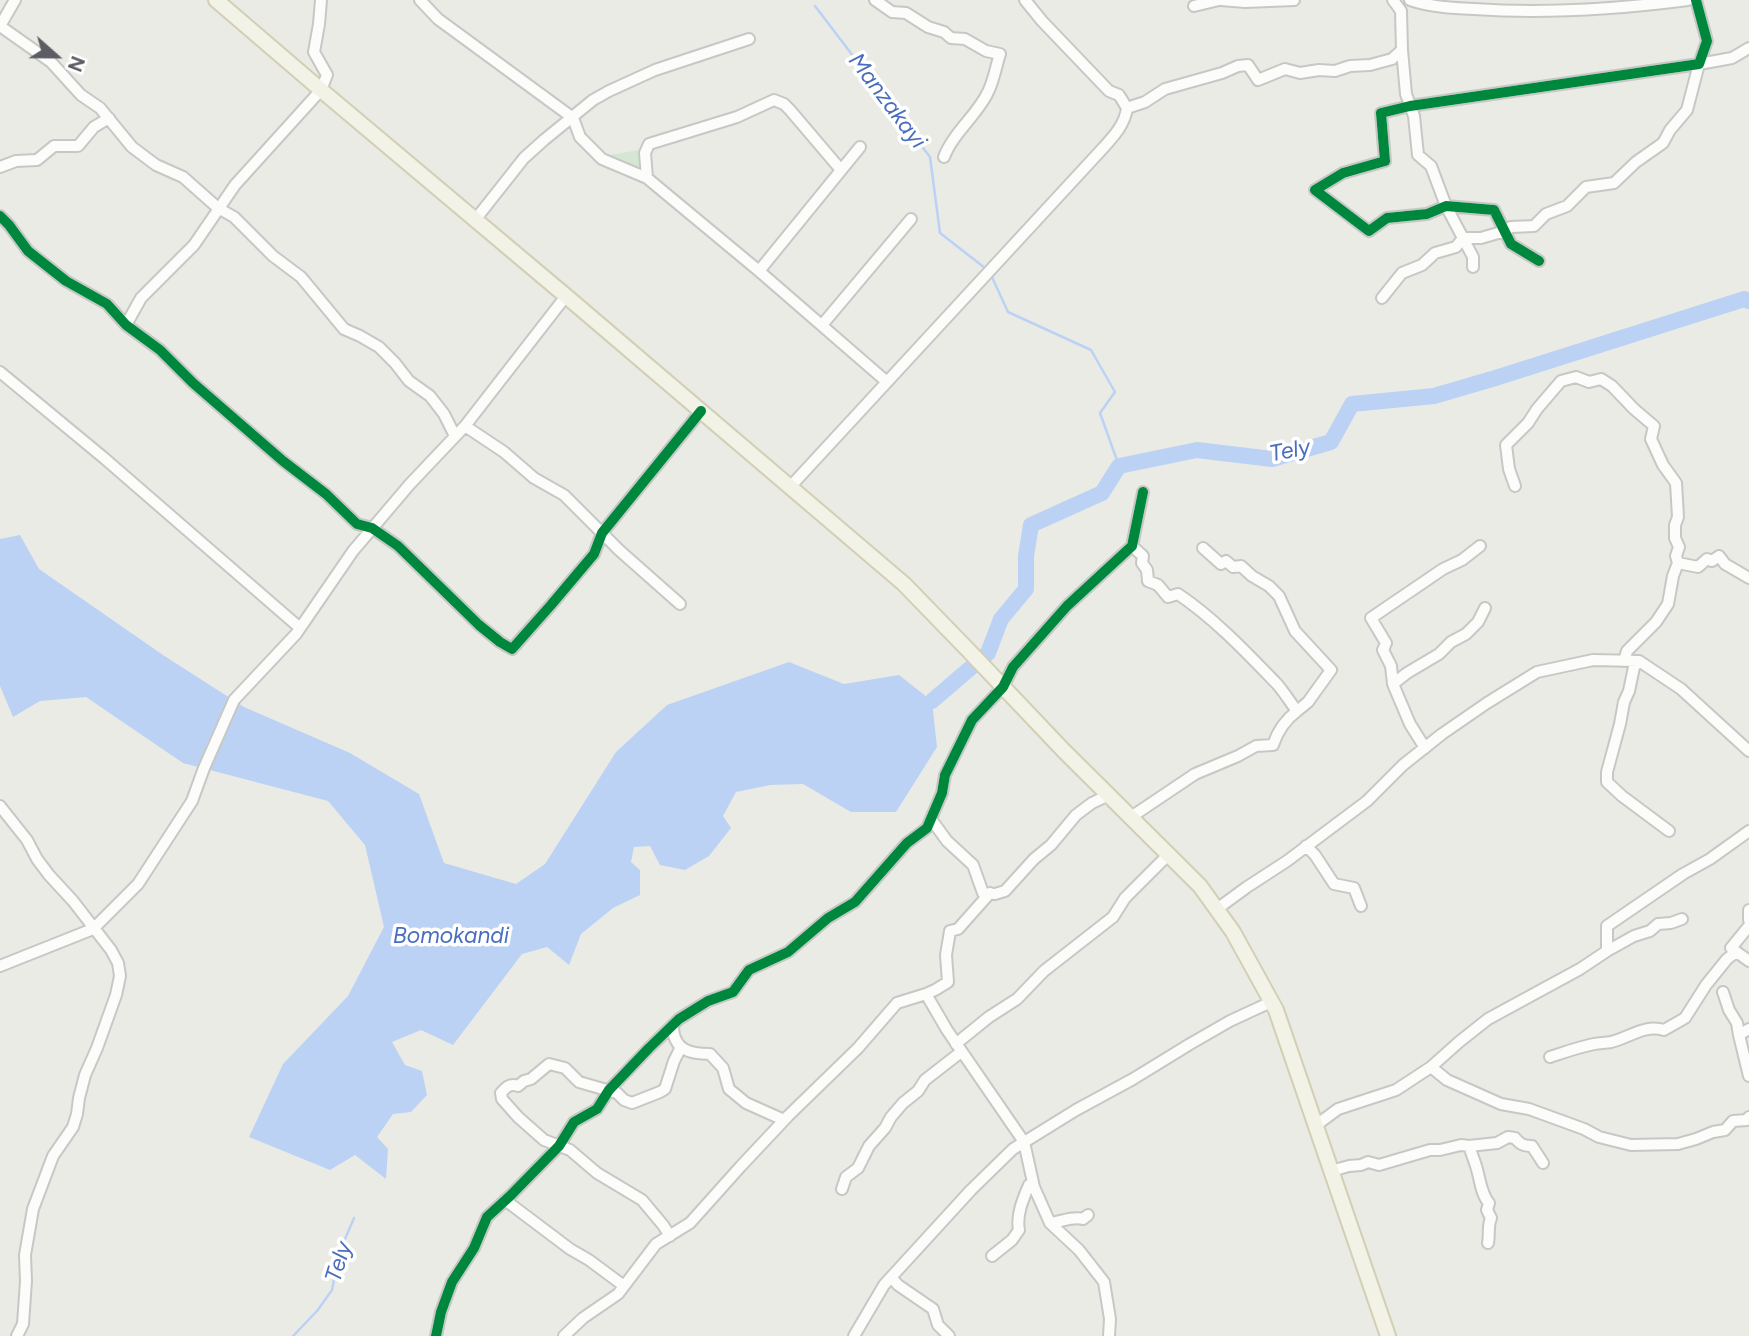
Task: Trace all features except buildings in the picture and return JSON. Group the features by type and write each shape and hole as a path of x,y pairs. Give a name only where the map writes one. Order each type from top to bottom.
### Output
{"main road":[{"path":"216,0 904,584 1200,886 1233,932 1276,1010 1388,1336"}],"street":[{"path":"15,0 0,26 51,62 81,94 100,108 132,147 156,165 183,177 301,277 344,329 379,347 409,381 430,396 456,436"},
{"path":"126,325 141,298 194,245 235,185 321,90 327,75 314,52 321,0"},
{"path":"419,0 438,19 573,118 580,137 602,159 647,178 887,382"},
{"path":"876,0 892,12 906,13 951,38 965,39 986,51 1000,54 989,91 948,147 944,157"},
{"path":"790,487 1104,147 1126,118 1127,108 1119,95 1110,91 1087,68 1025,0"},
{"path":"1194,6 1220,0 1294,0"},
{"path":"1393,0 1401,11 1406,94 1414,116 1418,155 1431,166 1446,205 1473,257 1473,267"},
{"path":"1414,1 1428,6 1509,12 1572,5 1631,8 1688,0"},
{"path":"1463,238 1482,238 1511,227 1534,226 1546,214 1567,206 1586,187 1614,183 1636,162 1663,143 1687,110 1707,41 1696,0"},
{"path":"475,219 524,158 593,100 655,70 749,39"},
{"path":"1539,261 1511,244 1494,210 1446,205 1427,214 1387,218 1369,231 1315,190 1343,173 1385,161 1381,113 1410,106 1699,64 1732,58 1749,48"},
{"path":"1127,108 1145,102 1165,89 1238,66 1248,65 1258,80 1284,69 1300,73 1370,65 1392,59 1402,50"},
{"path":"647,178 645,153 649,144 737,117 775,100 790,110 841,170"},
{"path":"0,167 16,161 37,160 54,146 78,146 94,127 109,118"},
{"path":"759,271 860,147"},
{"path":"0,215 28,251 66,281 107,304 126,325 160,350 193,383 283,461 326,494 357,524 372,528 398,546 479,625 512,649 594,554 602,533 701,411"},
{"path":"822,325 911,219"},
{"path":"1382,298 1402,273 1422,265 1435,253 1456,247 1463,238"},
{"path":"0,966 93,929 138,884 192,801 234,700 300,628 353,551 410,484 465,426 566,296"},
{"path":"0,372 300,628"},
{"path":"1515,486 1509,469 1506,446 1562,381 1576,377 1589,382 1601,379 1654,426 1651,439 1663,465 1676,483 1678,517 1675,538 1679,547 1676,556 1678,563 1668,604 1656,622 1627,651 1624,661"},
{"path":"465,426 504,452 534,478 564,495 680,604"},
{"path":"436,1336 440,1312 452,1282 474,1248 487,1217 559,1146 574,1122 597,1110 609,1090 679,1019 708,1001 733,992 749,970 788,952 828,918 855,902 908,843 927,828 942,793 945,775 972,720 998,682 1067,606 1132,546 1143,492"},
{"path":"1132,546 1143,556 1142,563 1147,570 1148,581 1158,585 1168,597 1178,594 1195,606 1243,650 1297,710"},
{"path":"1425,748 1410,724 1393,684 1391,666 1383,650 1386,643 1371,618 1480,546"},
{"path":"1131,817 1195,774 1256,747 1273,745 1287,719 1308,702 1331,670 1295,631 1279,596 1241,566 1233,567 1226,561 1221,564 1203,548"},
{"path":"1678,563 1698,567 1707,559 1712,561 1718,556 1725,564 1749,578"},
{"path":"1393,684 1466,634 1478,622 1485,608"},
{"path":"1217,909 1367,801 1403,765 1425,748 1487,703 1537,672 1593,660 1639,661 1681,689 1749,751"},
{"path":"1639,661 1633,667 1607,782 1669,831"},
{"path":"931,819 947,841 973,865 983,893 995,894 1005,891 1076,816 1092,803 1109,795"},
{"path":"0,806 27,840 37,859 111,950 118,962 120,976 116,995 85,1075 78,1114 73,1127 53,1156 33,1209 25,1255 23,1324 17,1336"},
{"path":"1607,951 1607,926 1749,831"},
{"path":"1306,846 1334,884 1354,888 1361,906"},
{"path":"842,1189 846,1177 858,1168 869,1146 891,1117 959,1048 962,1038 1017,999 1044,971 1113,917 1125,898 1168,854"},
{"path":"564,1336 583,1318 618,1293 656,1244 690,1223 785,1119 858,1048 897,1003 926,994 948,982 946,956 950,931 958,929 990,894"},
{"path":"1749,910 1749,923 1731,948 1749,961"},
{"path":"1315,1126 1338,1110 1396,1090 1431,1067 1488,1019 1580,969 1607,951 1634,936 1650,931 1658,924 1682,919"},
{"path":"1550,1057 1578,1047 1609,1043 1632,1033 1673,1027 1685,1018 1706,985 1727,958 1735,953"},
{"path":"1723,992 1729,1010 1744,1032 1749,1076"},
{"path":"926,994 959,1048 1024,1142 1034,1187 1050,1223 1079,1250 1104,1282 1110,1319 1109,1336"},
{"path":"854,1336 884,1285 971,1190 1013,1149 1210,1032 1271,1002"},
{"path":"673,1026 673,1035 681,1047 697,1054 710,1054 723,1068 729,1089 746,1103 785,1119"},
{"path":"670,1236 642,1200 597,1173 570,1150 544,1140 502,1099 501,1093 506,1087 513,1084 518,1086 531,1079 549,1064 565,1068 579,1082 617,1093 632,1103 664,1089 681,1047"},
{"path":"1431,1067 1447,1080 1501,1104 1529,1109 1599,1137 1631,1145 1678,1144 1724,1130 1733,1121 1747,1120 1749,1117"},
{"path":"1331,1171 1368,1162 1379,1165 1430,1150 1497,1143 1508,1137 1515,1138 1525,1146 1532,1146 1543,1163"},
{"path":"1469,1146 1485,1199 1489,1203 1488,1243"},
{"path":"992,1256 1017,1235 1017,1221 1024,1196 1029,1185 1034,1187"},
{"path":"505,1200 570,1250 589,1260 624,1286"},
{"path":"1050,1223 1077,1217 1083,1219 1088,1215"},
{"path":"891,1277 949,1336"}],"green space":[{"path":"639,150 643,152 642,170 609,155"}],"water":[{"name":"Bomokandi","path":"20,535 39,569 163,655 244,707 350,753 419,794 444,863 516,884 545,864 616,752 667,705 789,662 844,684 899,675 932,701 937,747 896,812 851,812 803,784 770,785 736,792 723,816 731,828 709,856 685,870 660,865 650,846 634,847 631,862 640,870 640,895 613,908 581,934 569,965 547,947 522,954 453,1045 421,1030 392,1042 405,1065 422,1071 427,1095 411,1112 393,1114 377,1137 388,1149 386,1179 355,1155 330,1170 249,1137 283,1064 348,996 384,927 365,845 328,801 183,763 86,697 40,701 13,717 0,686 0,539"}],"waterway":[{"name":"Manzakayi","path":"815,6 930,157 940,233 985,268"},
{"name":"Manzakayi","path":"991,275 1008,312 1091,350 1115,392 1100,413 1119,466"},
{"name":"Tely","path":"932,701 988,653 1001,619 1026,589 1026,556 1031,525 1102,493 1119,466 1197,450 1272,459 1331,442 1352,404 1434,396 1744,299 1749,301"},
{"name":"Tely","path":"293,1336 317,1311 332,1290 339,1253 354,1218"}],"cycle path":[{"path":"1539,261 1511,244 1494,210 1446,206 1427,214 1387,218 1369,231 1315,190 1343,173 1385,161 1381,113 1410,106 1699,64 1707,41 1696,0"},
{"path":"0,216 28,251 66,281 107,304 126,325 160,350 193,383 283,461 326,494 357,524 372,528 398,546 479,625 512,649 594,554 602,533 701,411"},
{"path":"436,1336 452,1282 474,1248 487,1217 559,1146 574,1122 597,1109 609,1090 679,1019 708,1001 733,992 749,970 788,952 828,918 855,902 907,843 927,828 942,793 945,775 972,720 1003,687 1013,667 1067,606 1132,546 1143,492"}]}
